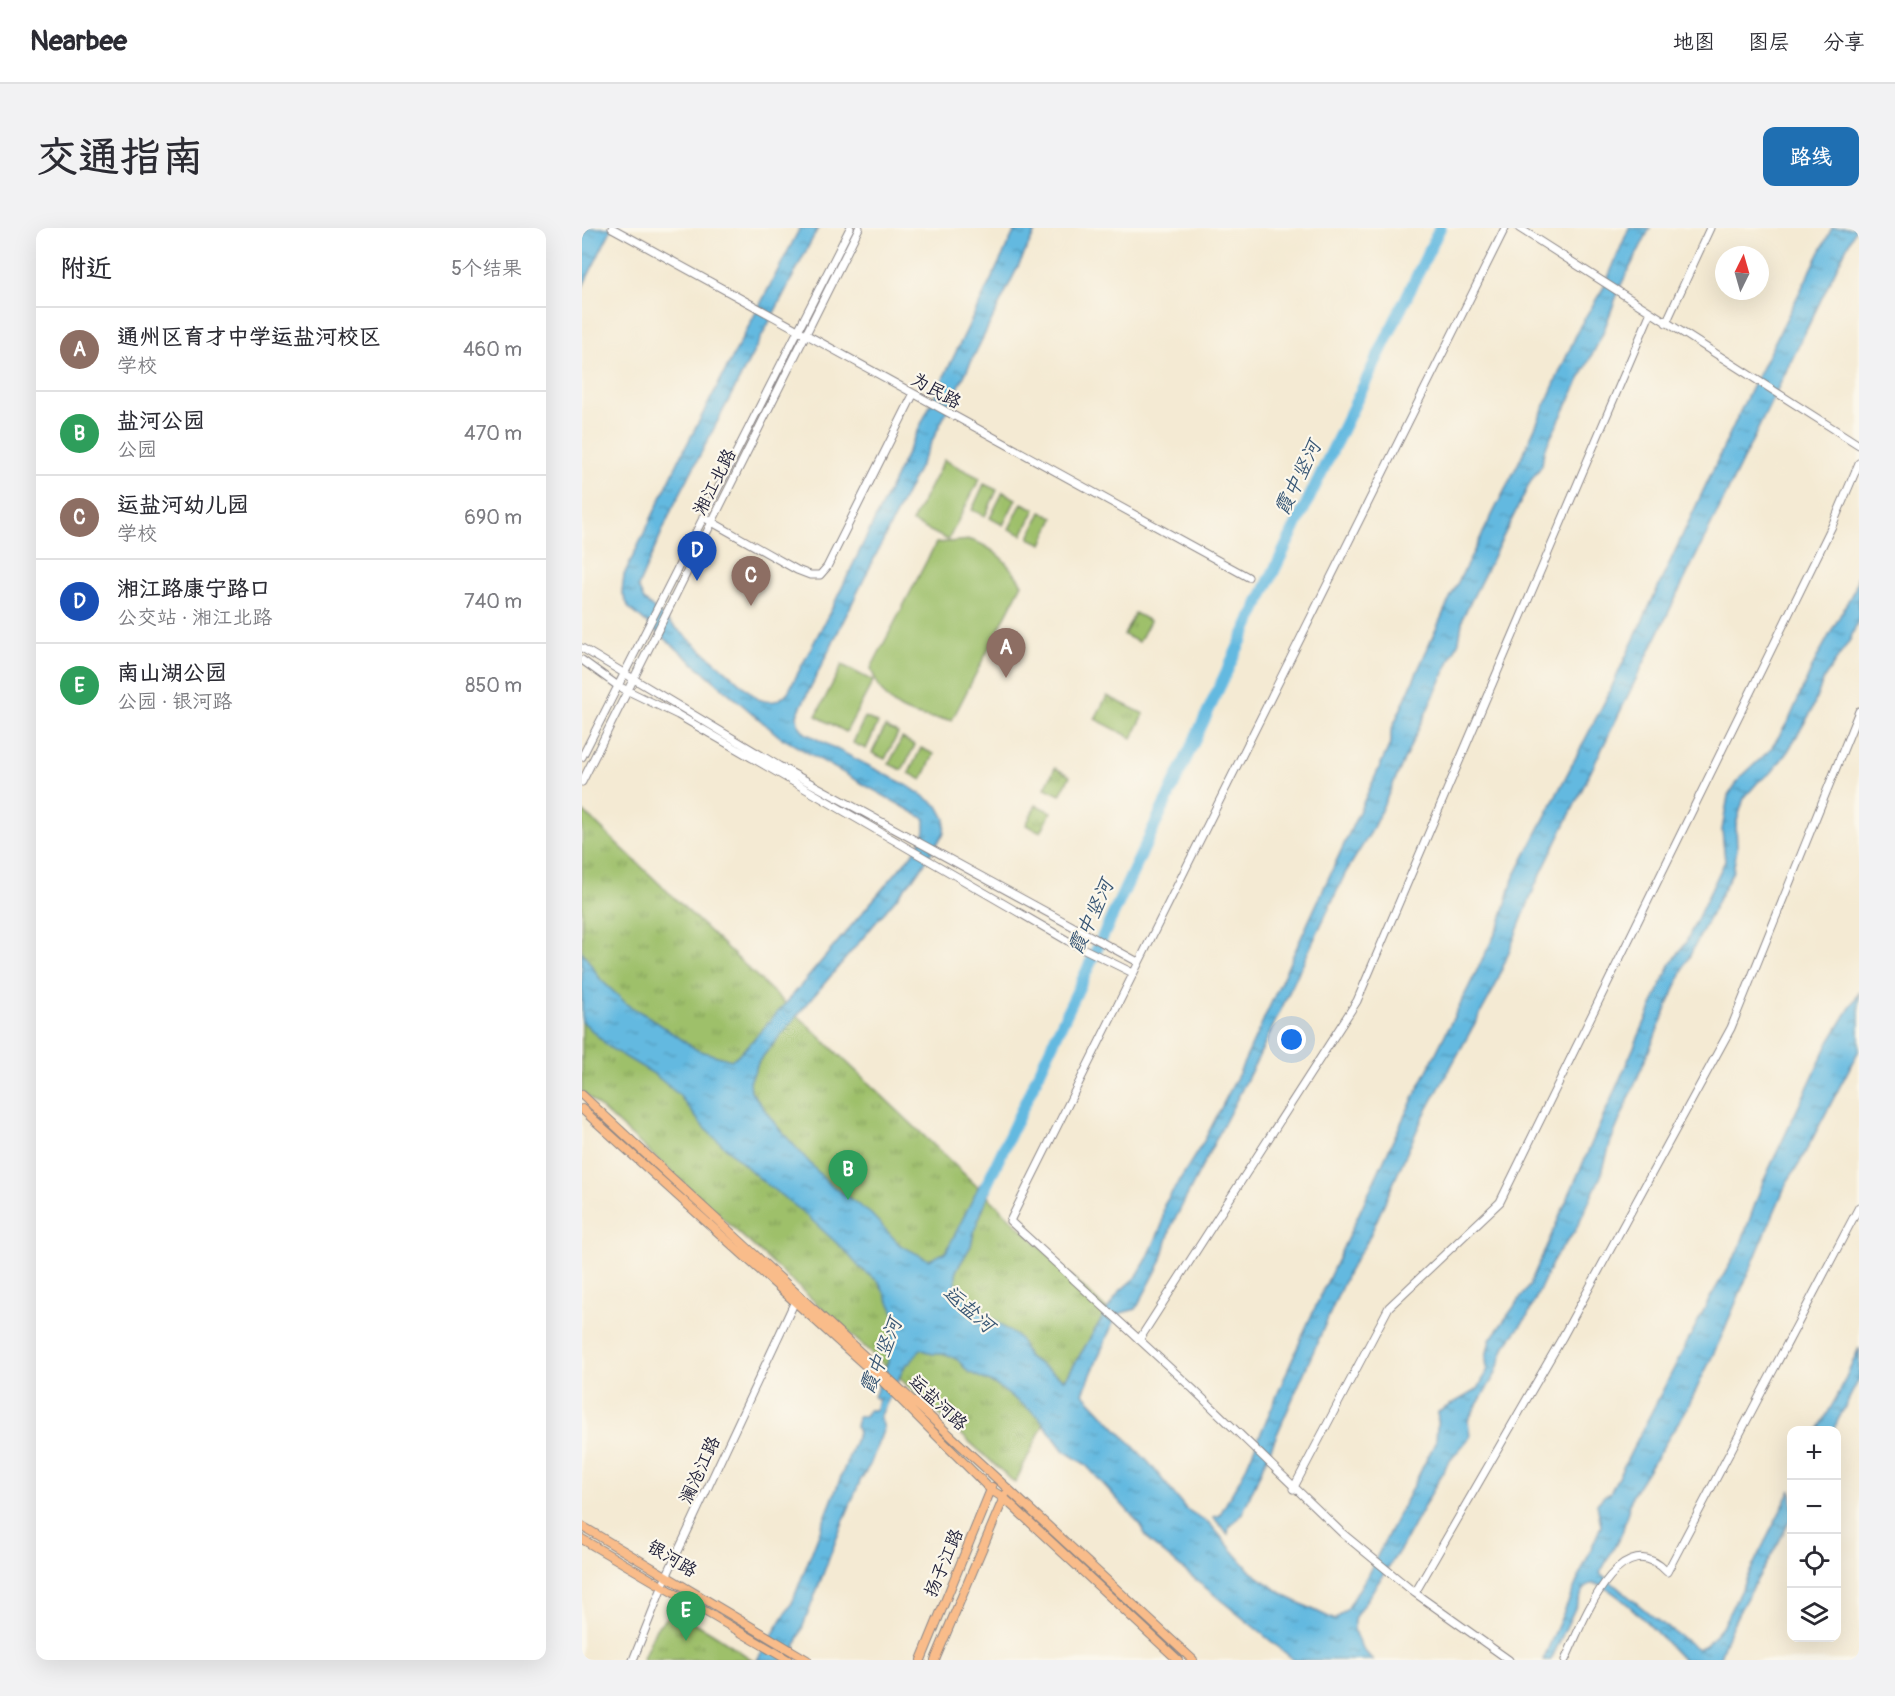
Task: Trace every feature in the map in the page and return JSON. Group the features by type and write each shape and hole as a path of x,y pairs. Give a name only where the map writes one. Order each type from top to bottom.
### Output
{"main road":[{"name":"运盐河路","path":"582,1095 796,1298 1193,1660"},
{"name":"运盐河路","path":"582,1109 796,1298"},
{"name":"运盐河路","path":"897,1391 991,1490 1005,1498 1179,1660"},
{"name":"扬子江路","path":"921,1660 991,1490 993,1478"},
{"name":"扬子江路","path":"934,1660 1005,1498 1006,1488"},
{"name":"银河路","path":"582,1526 667,1575 765,1640 788,1660"},
{"name":"银河路","path":"582,1539 664,1588 807,1660"}],"street":[{"name":"湘江北路","path":"582,757 850,228"},
{"name":"湘江北路","path":"582,782 859,228"},
{"path":"1505,228 1010,1221 1267,1461 1293,1489 1372,1559 1415,1593 1509,1660"},
{"path":"1519,228 1650,314 1859,445"},
{"path":"1666,323 1710,228"},
{"name":"为民路","path":"614,229 950,416 1248,577"},
{"path":"1139,1340 1357,1001 1650,314"},
{"path":"703,517 797,570 810,575 820,575 828,567 913,395"},
{"path":"1293,1489 1389,1307 1500,1202 1832,526 1859,463"},
{"path":"582,648 789,772 1138,962"},
{"path":"582,660 618,686 738,749 1068,941 1133,973"},
{"path":"1415,1593 1562,1338 1726,1037 1856,724 1859,711"},
{"path":"1565,1660 1599,1592 1616,1567 1643,1558 1656,1561 1667,1572 1859,1207"},
{"name":"澜沧江路","path":"633,1660 664,1588 667,1575 796,1298"}],"green space":[{"path":"944,460 980,478 948,540 912,522"},
{"path":"984,484 997,490 985,516 972,510"},
{"path":"1003,492 1016,499 1003,525 990,518"},
{"path":"1022,503 1035,509 1022,535 1009,529"},
{"path":"1041,512 1054,518 1042,544 1029,538"},
{"path":"971,540 987,547 1000,557 1022,584 952,720 912,714 901,709 883,694 871,668 936,543"},
{"path":"1135,613 1150,621 1139,642 1124,635"},
{"path":"842,665 873,681 846,732 816,716"},
{"path":"1107,696 1144,714 1132,738 1095,719"},
{"path":"865,717 878,723 866,749 853,743"},
{"path":"885,727 898,733 885,759 872,753"},
{"path":"902,738 915,745 902,770 889,764"},
{"path":"921,748 934,754 922,780 909,773"},
{"path":"1055,768 1070,776 1060,795 1045,788"},
{"path":"1036,805 1051,812 1041,832 1026,825"},
{"path":"584,812 1107,1310 1065,1380 1015,1483 582,1091 582,817"},
{"path":"668,1616 690,1621 753,1660 642,1660 656,1628"}],"water":[{"path":"588,228 612,228 582,288 582,240"},
{"name":"运盐河","path":"800,228 818,228 671,511 638,587 644,600 758,699 767,701 778,700 788,692 833,606 1016,228 1037,228 797,715 798,724 805,733 908,786 938,806 945,819 944,833 920,870 759,1061 750,1082 751,1091 776,1125 826,1181 871,1214 900,1245 929,1260 946,1252 980,1184 990,1190 971,1246 956,1271 956,1288 966,1300 1020,1339 1028,1357 1065,1380 1107,1310 1120,1291 1137,1276 1147,1259 1162,1225 1164,1205 1204,1141 1239,1073 1391,742 1391,731 1449,600 1525,450 1580,326 1604,287 1629,228 1650,228 1620,287 1603,333 1544,451 1542,465 1532,479 1463,617 1459,641 1371,832 1346,872 1258,1058 1171,1227 1161,1262 1136,1309 1121,1313 1113,1323 1083,1393 1150,1464 1186,1509 1210,1524 1251,1572 1289,1598 1335,1620 1348,1608 1366,1578 1436,1441 1438,1412 1478,1389 1487,1371 1486,1357 1490,1340 1529,1286 1670,965 1685,944 1725,861 1722,830 1728,796 1740,778 1771,749 1789,720 1814,663 1855,588 1859,572 1859,618 1850,640 1824,678 1811,712 1788,751 1772,772 1758,782 1744,798 1736,824 1737,849 1733,871 1684,967 1611,1141 1601,1176 1575,1231 1555,1257 1527,1317 1505,1346 1495,1375 1468,1420 1470,1437 1448,1463 1401,1548 1355,1617 1356,1635 1361,1646 1373,1660 1294,1660 1150,1542 1138,1522 1085,1464 1064,1451 1038,1416 994,1384 968,1372 958,1360 946,1354 932,1354 921,1349 910,1363 906,1364 880,1417 884,1428 870,1465 861,1479 843,1522 790,1660 757,1660 792,1603 858,1433 856,1427 858,1416 865,1416 869,1410 875,1410 879,1399 874,1397 889,1359 885,1353 899,1322 879,1282 859,1267 803,1212 761,1180 704,1128 679,1095 654,1074 610,1048 582,1021 582,951 601,980 629,1006 697,1050 731,1060 744,1050 781,1009 917,848 925,831 925,819 780,737 629,608 622,592 624,575 684,450"},
{"path":"1832,228 1856,228 1535,886 1495,987 1422,1119 1367,1242 1349,1270 1243,1512 1229,1528 1228,1534 1213,1517 1219,1516 1245,1470 1307,1325 1402,1121 1500,924 1513,879 1607,697 1745,401"},
{"path":"1859,993 1859,1050 1799,1164 1787,1182 1720,1340 1688,1407 1632,1496 1622,1533 1600,1573 1662,1624 1698,1649 1706,1645 1723,1625 1787,1498 1787,1526 1733,1623 1719,1660 1683,1660 1628,1605 1604,1587 1593,1584 1583,1591 1551,1660 1543,1660 1601,1526 1597,1504 1610,1493 1710,1298 1739,1249 1763,1182 1829,1042"},
{"path":"1859,1348 1859,1379 1835,1426 1820,1426 1839,1393"}],"waterway":[{"name":"霞中竖河","path":"979,1201 1269,581 1440,228"}],"place":[{"name":"湘江路康宁路口","path":"697,581"},
{"name":"运盐河幼儿园","path":"751,606"},
{"name":"通州区育才中学运盐河校区","path":"1006,678"},
{"name":"盐河公园","path":"848,1200"},
{"name":"南山湖公园","path":"686,1641"}]}
